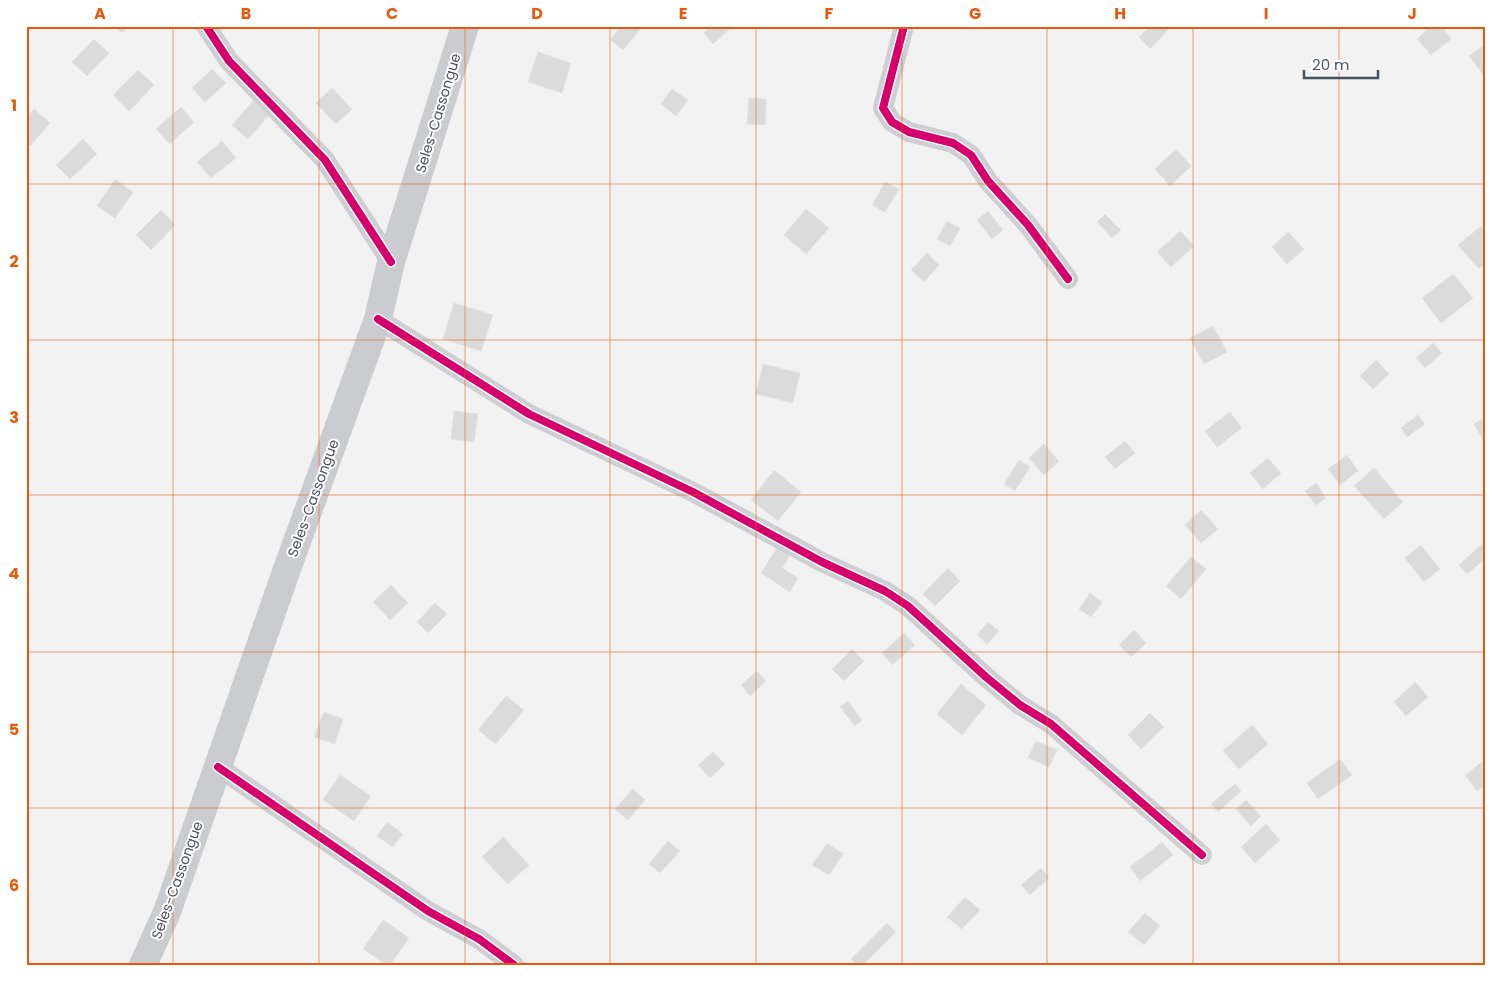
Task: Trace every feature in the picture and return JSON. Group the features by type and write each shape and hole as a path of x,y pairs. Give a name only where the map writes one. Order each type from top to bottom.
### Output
{"main road":[{"name":"Seles-Cassongue","path":"144,965 166,912 378,319 392,262 465,26"}],"street":[{"path":"206,26 229,61 325,160 392,262"},
{"path":"904,26 883,108 892,122 910,132 953,143 971,155 988,180 1028,225 1068,279"},
{"path":"378,319 529,414 693,492 822,562 885,591 908,606 1020,705 1051,724 1202,855"},
{"path":"218,767 428,911 479,939 514,965"}],"building":[{"path":"115,26 128,26 122,33"},
{"path":"620,26 643,26 623,50 611,40"},
{"path":"712,26 733,26 713,44 704,33"},
{"path":"1150,26 1172,26 1150,49 1139,37"},
{"path":"1431,26 1441,26 1451,39 1431,55 1417,39"},
{"path":"94,39 109,53 87,76 72,62"},
{"path":"1483,46 1486,50 1486,78 1469,56"},
{"path":"538,52 571,63 562,93 528,82"},
{"path":"212,69 226,83 205,102 192,88"},
{"path":"138,70 154,85 129,111 113,95"},
{"path":"332,88 352,109 336,124 316,103"},
{"path":"672,89 688,100 676,116 661,104"},
{"path":"749,98 766,99 765,125 747,124"},
{"path":"254,100 270,114 248,139 232,125"},
{"path":"181,107 194,122 170,144 156,129"},
{"path":"34,109 50,123 30,146 26,143 26,117"},
{"path":"83,139 97,154 70,179 56,165"},
{"path":"222,141 236,158 211,178 197,162"},
{"path":"1176,149 1191,166 1170,186 1155,169"},
{"path":"115,179 133,192 115,218 97,206"},
{"path":"885,182 899,189 885,212 872,205"},
{"path":"806,209 829,228 806,254 784,235"},
{"path":"161,210 175,225 151,250 136,235"},
{"path":"988,211 1003,230 992,239 977,220"},
{"path":"1105,214 1121,230 1112,238 1097,222"},
{"path":"947,221 960,228 950,246 937,239"},
{"path":"1481,226 1486,232 1486,263 1479,269 1458,245"},
{"path":"1180,231 1194,246 1171,267 1157,252"},
{"path":"1288,232 1304,249 1287,264 1272,247"},
{"path":"927,253 939,265 924,282 911,270"},
{"path":"1453,274 1473,298 1441,323 1422,298"},
{"path":"454,303 493,315 481,351 443,339"},
{"path":"1213,326 1227,352 1204,364 1190,338"},
{"path":"1433,343 1442,353 1425,368 1416,358"},
{"path":"1376,360 1389,374 1373,389 1360,376"},
{"path":"763,364 800,373 793,403 756,394"},
{"path":"454,411 478,414 474,442 451,439"},
{"path":"1230,412 1242,428 1217,447 1205,431"},
{"path":"1418,415 1425,424 1407,437 1401,428"},
{"path":"1486,417 1486,445 1474,424"},
{"path":"1125,441 1135,453 1115,469 1105,457"},
{"path":"1044,444 1059,461 1044,475 1029,458"},
{"path":"1347,455 1358,471 1340,485 1328,469"},
{"path":"1268,458 1281,473 1263,489 1250,473"},
{"path":"1019,460 1030,467 1015,491 1004,484"},
{"path":"1374,468 1403,502 1384,519 1354,486"},
{"path":"774,470 801,492 778,521 751,500"},
{"path":"1316,483 1326,498 1316,505 1305,491"},
{"path":"1201,510 1218,529 1201,543 1185,525"},
{"path":"1482,544 1486,548 1486,558 1467,574 1459,565"},
{"path":"1421,545 1440,569 1424,582 1405,558"},
{"path":"778,546 791,554 782,568 798,578 790,592 761,573"},
{"path":"1191,557 1206,569 1181,599 1166,586"},
{"path":"948,568 960,581 935,606 923,594"},
{"path":"391,585 408,603 390,620 373,602"},
{"path":"1090,593 1102,602 1091,617 1079,609"},
{"path":"435,603 447,614 428,633 417,622"},
{"path":"988,622 999,631 987,644 977,635"},
{"path":"1134,630 1146,643 1131,657 1119,645"},
{"path":"904,633 915,645 892,665 882,653"},
{"path":"852,649 864,661 844,681 832,669"},
{"path":"757,671 766,681 750,696 741,685"},
{"path":"1415,682 1428,697 1406,716 1394,702"},
{"path":"961,684 986,705 962,735 937,714"},
{"path":"506,696 524,710 496,744 478,730"},
{"path":"848,701 862,720 855,726 840,707"},
{"path":"324,712 343,719 335,744 314,737"},
{"path":"1150,713 1164,727 1141,749 1128,735"},
{"path":"1252,725 1268,744 1239,769 1223,751"},
{"path":"1036,741 1057,750 1049,767 1028,758"},
{"path":"713,752 725,764 710,778 698,765"},
{"path":"1340,759 1352,775 1318,799 1307,783"},
{"path":"1486,759 1486,785 1477,791 1465,775"},
{"path":"340,775 371,796 354,821 323,800"},
{"path":"1235,784 1241,791 1218,812 1211,804"},
{"path":"633,789 645,800 628,820 615,809"},
{"path":"1246,800 1261,816 1251,826 1236,809"},
{"path":"387,822 403,834 393,847 377,836"},
{"path":"1266,824 1280,840 1255,863 1241,847"},
{"path":"503,837 529,865 508,884 482,857"},
{"path":"668,841 680,851 660,873 649,864"},
{"path":"1162,842 1173,855 1140,881 1130,867"},
{"path":"827,843 843,854 829,875 812,865"},
{"path":"1041,868 1049,878 1030,895 1021,885"},
{"path":"965,897 980,910 962,929 947,917"},
{"path":"1145,913 1160,926 1144,945 1128,932"},
{"path":"383,920 409,938 390,965 386,965 363,949"},
{"path":"887,923 896,932 863,965 857,965 851,959"}],"cycle path":[{"path":"206,26 229,61 325,160 391,262"},
{"path":"904,26 883,108 892,122 909,132 953,143 971,155 988,181 1028,225 1068,279"},
{"path":"378,319 529,414 693,492 822,562 885,591 908,606 986,677 1020,705 1051,724 1202,855"},
{"path":"218,767 428,911 479,939 514,965"}]}
